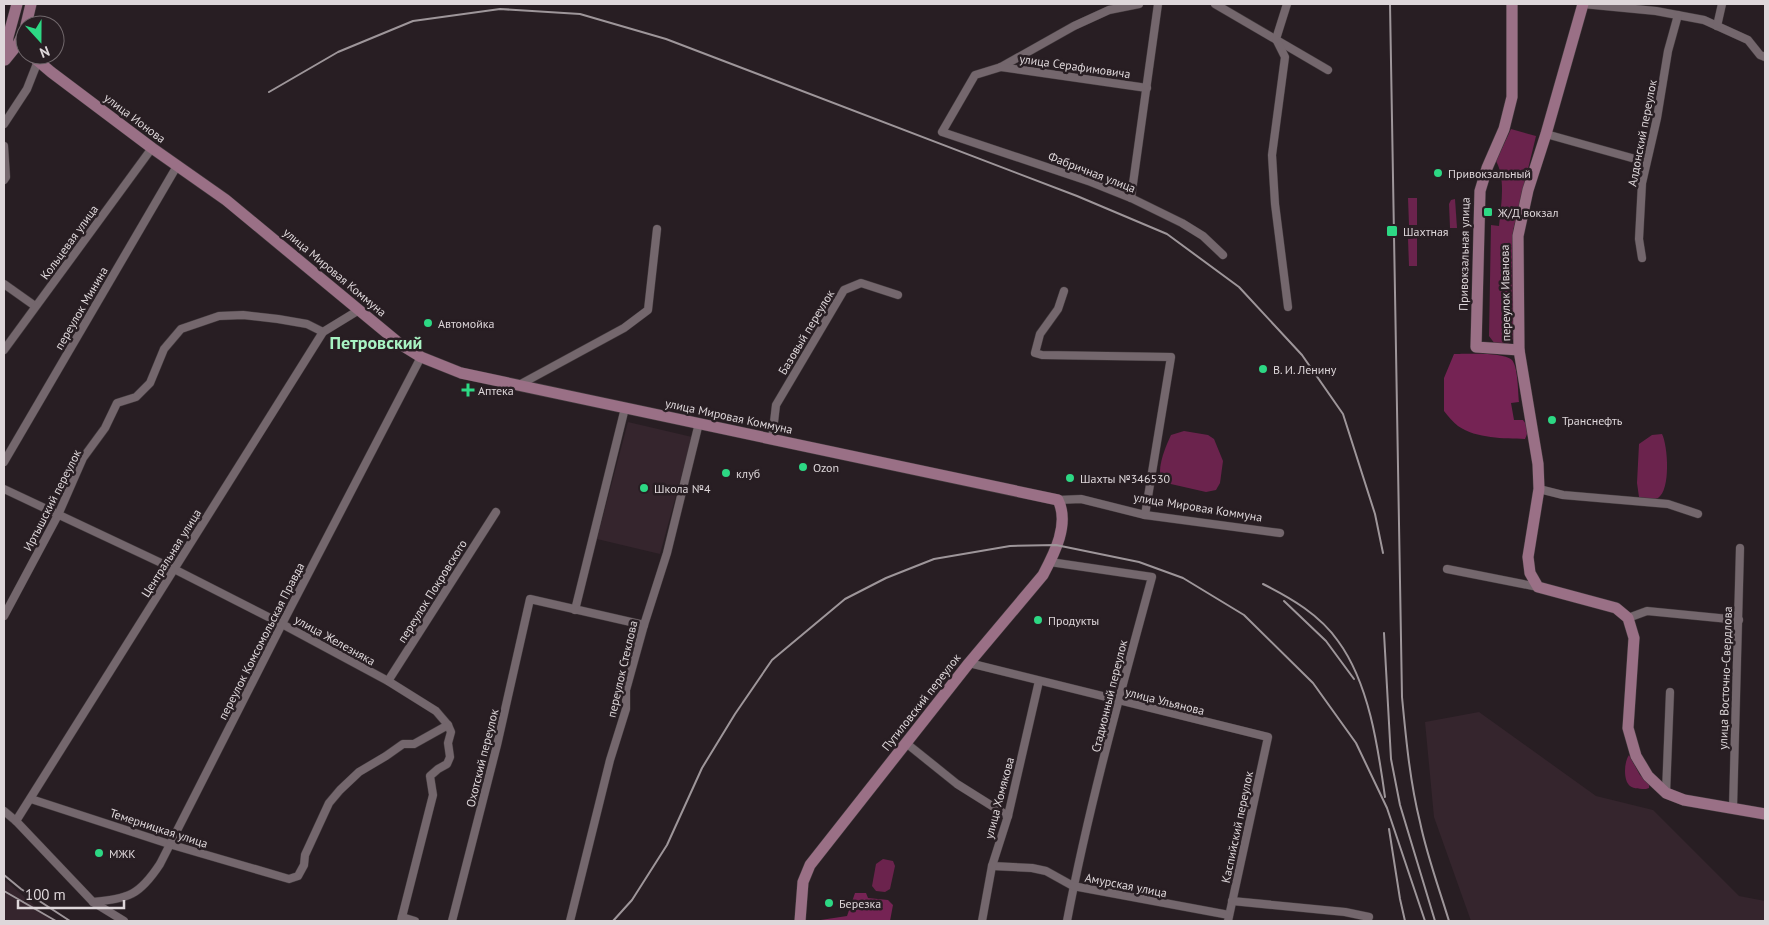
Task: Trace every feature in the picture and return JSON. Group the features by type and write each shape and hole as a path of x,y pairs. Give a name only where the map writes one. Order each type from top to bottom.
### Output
{"main road":[{"path":"5,61 6,35 17,4"},
{"name":"Привокзальная улица","path":"1512,4 1512,97 1504,128 1487,168 1480,191 1476,347 1519,350"},
{"name":"переулок Иванова","path":"1538,587 1530,573 1528,557 1539,489 1537,450 1519,350 1518,236 1528,190 1583,4"},
{"path":"5,61 15,53"},
{"name":"улица Ионова","path":"43,65 152,148 226,200"},
{"name":"улица Мировая Коммуна","path":"226,200 400,344 421,357 461,373 1058,500"},
{"name":"Путиловский переулок","path":"800,921 803,882 810,865 969,663 1043,575 1050,562 1064,521 1062,508 1058,500"},
{"path":"1538,587 1616,608 1628,618 1634,638 1628,728 1636,756 1648,776 1666,793 1684,800 1765,814"}],"street":[{"path":"1001,67 1074,26 1110,10 1139,4"},
{"path":"1132,198 1158,4"},
{"path":"1215,4 1328,70"},
{"path":"1287,4 1276,39 1285,57 1272,155 1275,204 1288,307"},
{"path":"1583,4 1657,7 1678,15 1704,20 1748,40 1760,55 1765,57"},
{"path":"1717,26 1722,4"},
{"name":"Алдонский переулок","path":"1642,258 1639,239 1642,183 1657,118 1668,51 1678,15"},
{"path":"4,124 27,88 32,65"},
{"name":"улица Серафимовича","path":"1001,67 1147,88"},
{"name":"Фабричная улица","path":"1001,67 975,75 942,132 1091,182 1132,198 1182,223 1203,236 1223,255"},
{"path":"1546,134 1646,162"},
{"path":"4,146 6,177 4,180"},
{"name":"Кольцевая улица","path":"4,350 152,148"},
{"name":"переулок Минина","path":"4,462 177,166"},
{"path":"519,385 624,328 648,310 658,229"},
{"name":"Базовый переулок","path":"772,439 776,405 844,290 861,283 898,295"},
{"path":"4,284 35,306"},
{"path":"1064,291 1058,309 1040,334 1035,353 1042,355 1171,357 1145,515"},
{"name":"Центральная улица","path":"16,821 323,332 358,310"},
{"name":"Иртышский переулок","path":"4,616 58,515 83,458 105,428 117,403 136,397 150,383 164,349 181,329 219,316 243,315 307,324 323,332"},
{"name":"переулок Комсомольская Правда","path":"93,902 123,899 139,890 150,880 160,864 421,357"},
{"path":"625,408 575,610 644,624"},
{"name":"переулок Стеклова","path":"570,921 610,760 626,709 626,690 644,624 667,553 699,423"},
{"name":"улица Железняка","path":"4,489 174,569 282,624 388,681 436,711 448,725"},
{"path":"1539,489 1563,495 1668,504 1698,514"},
{"name":"улица Мировая Коммуна","path":"1058,500 1082,499 1145,515 1280,533"},
{"name":"переулок Покровского","path":"388,681 496,512"},
{"name":"улица Восточно-Свердлова","path":"1732,808 1740,548"},
{"name":"Стадионный переулок","path":"1050,562 1152,577 1118,701 1067,921"},
{"path":"1447,569 1538,587"},
{"name":"Охотский переулок","path":"452,921 497,745 530,599 575,610"},
{"path":"1628,618 1647,611 1739,620"},
{"name":"улица Ульянова","path":"969,663 1268,737"},
{"name":"улица Хомякова","path":"982,921 992,866 1008,816 1039,681"},
{"path":"1666,793 1670,692"},
{"path":"415,921 402,919 433,795 430,776 447,764 450,758 448,743 450,732 448,725"},
{"name":"Темерницкая улица","path":"31,799 290,880 298,876 304,865 305,855 329,804 340,790 359,772 403,744 414,744 448,725"},
{"name":"Каспийский переулок","path":"1228,918 1268,737"},
{"path":"906,742 956,784 1008,816"},
{"path":"4,811 16,821 93,902 124,921"},
{"name":"Амурская улица","path":"992,866 1032,868 1046,871 1074,886 1228,918"},
{"path":"1232,901 1346,912 1368,919"}],"shaded area":[{"path":"1511,129 1536,136 1513,231 1514,338 1506,344 1495,344 1489,336 1491,225 1499,226 1502,201 1501,176 1496,161"},
{"path":"1408,198 1417,198 1417,225 1409,225"},
{"path":"1455,199 1457,228 1450,228 1449,204 1451,200"},
{"path":"1417,238 1417,266 1409,266 1408,239"},
{"path":"1454,354 1493,355 1508,357 1512,360 1517,374 1519,402 1511,403 1514,420 1523,420 1527,427 1525,439 1482,436 1458,426 1447,415 1444,411 1444,378"},
{"name":"Школа №4","path":"628,422 692,437 660,554 597,539"},
{"path":"1184,431 1208,435 1214,439 1223,461 1220,483 1216,490 1206,492 1162,482 1160,477 1161,465 1171,435"},
{"path":"1662,434 1667,457 1665,486 1662,493 1656,499 1639,497 1637,483 1639,444 1652,435"},
{"path":"1479,712 1596,796 1653,810 1739,896 1765,901 1765,921 1471,921 1434,817 1425,722"},
{"path":"1629,755 1640,775 1649,783 1649,788 1630,786 1626,780 1626,762"},
{"path":"883,859 893,861 895,866 890,889 885,892 876,891 872,886 876,864"},
{"path":"4,879 52,921 4,921"},
{"path":"855,893 866,893 868,898 888,900 893,905 890,921 814,921 847,916"}],"railway":[{"path":"1390,4 1402,697 1409,760 1417,807 1426,847 1449,921"},
{"path":"269,92 338,52 413,21 500,9 580,14 666,39 1077,196 1167,234 1239,287 1302,355 1343,414 1375,514 1383,553"},
{"path":"613,921 632,900 667,845 702,768 735,714 772,660 845,599 886,578 934,559 1010,546 1056,545 1139,562 1183,578 1244,615 1313,683 1356,743 1387,808 1425,921"},
{"path":"1263,584 1294,601 1314,615 1331,632 1349,658 1365,696 1379,757 1385,797"},
{"path":"1284,601 1326,641 1354,679"},
{"path":"1384,633 1391,759 1400,805 1435,921"},
{"path":"1389,829 1405,921"},
{"path":"4,875 21,889 70,921"},
{"path":"4,891 56,921"}],"place":[{"name":"Привокзальный","path":"1438,173"},
{"name":"Ж/Д вокзал","path":"1488,212"},
{"name":"Шахтная","path":"1392,231"},
{"name":"Автомойка","path":"428,323"},
{"name":"В. И. Ленину","path":"1263,369"},
{"name":"Аптека","path":"468,390"},
{"name":"Транснефть","path":"1552,420"},
{"name":"Ozon","path":"803,467"},
{"name":"клуб","path":"726,473"},
{"name":"Шахты №346530","path":"1070,478"},
{"name":"Школа №4","path":"644,488"},
{"name":"Продукты","path":"1038,620"},
{"name":"МЖК","path":"99,853"},
{"name":"Березка","path":"829,903"}],"district":[{"name":"Петровский","path":"376,342"}]}
